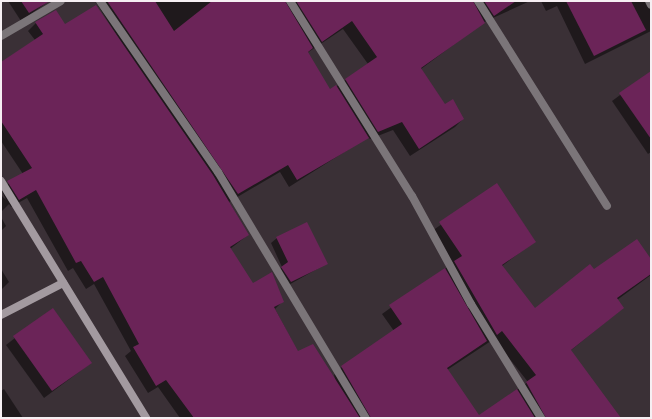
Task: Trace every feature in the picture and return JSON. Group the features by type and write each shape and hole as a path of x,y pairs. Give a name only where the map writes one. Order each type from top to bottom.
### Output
{"street":[{"path":"1,36 62,1"},
{"path":"100,1 218,172 366,418"},
{"path":"290,1 412,196 471,304 541,418"},
{"path":"478,1 607,206"},
{"path":"649,1 651,5"},
{"path":"1,181 146,418"},
{"path":"1,315 63,283"}],"building":[{"path":"21,1 50,1 29,13"},
{"path":"107,1 155,1 174,31 212,1 285,1 313,48 308,52 330,89 336,85 369,138 297,180 288,165 238,194"},
{"path":"296,1 473,1 485,23 421,68 445,104 453,99 464,119 419,149 402,122 378,132 345,79 377,57 352,21 322,42"},
{"path":"484,1 516,1 494,16"},
{"path":"566,1 631,1 646,30 594,56"},
{"path":"96,5 213,175 249,235 230,247 253,283 272,272 284,302 274,307 298,351 313,344 360,418 194,418 166,380 156,386 133,347 139,344 103,277 94,282 81,261 76,263 36,190 19,200 7,181 32,168 1,121 1,62 43,34 35,22 56,10 65,24"},
{"path":"651,71 651,139 619,93"},
{"path":"497,183 536,242 502,265 535,308 590,264 594,269 637,239 651,259 651,274 617,298 624,308 571,350 621,418 546,418 526,382 536,375 502,331 497,335 454,261 462,256 439,222"},
{"path":"307,222 328,264 291,282 281,267 288,262 276,237"},
{"path":"445,268 487,341 447,368 479,415 517,389 535,418 371,418 341,366 402,324 389,305"},
{"path":"53,308 92,363 52,391 13,336"}]}
